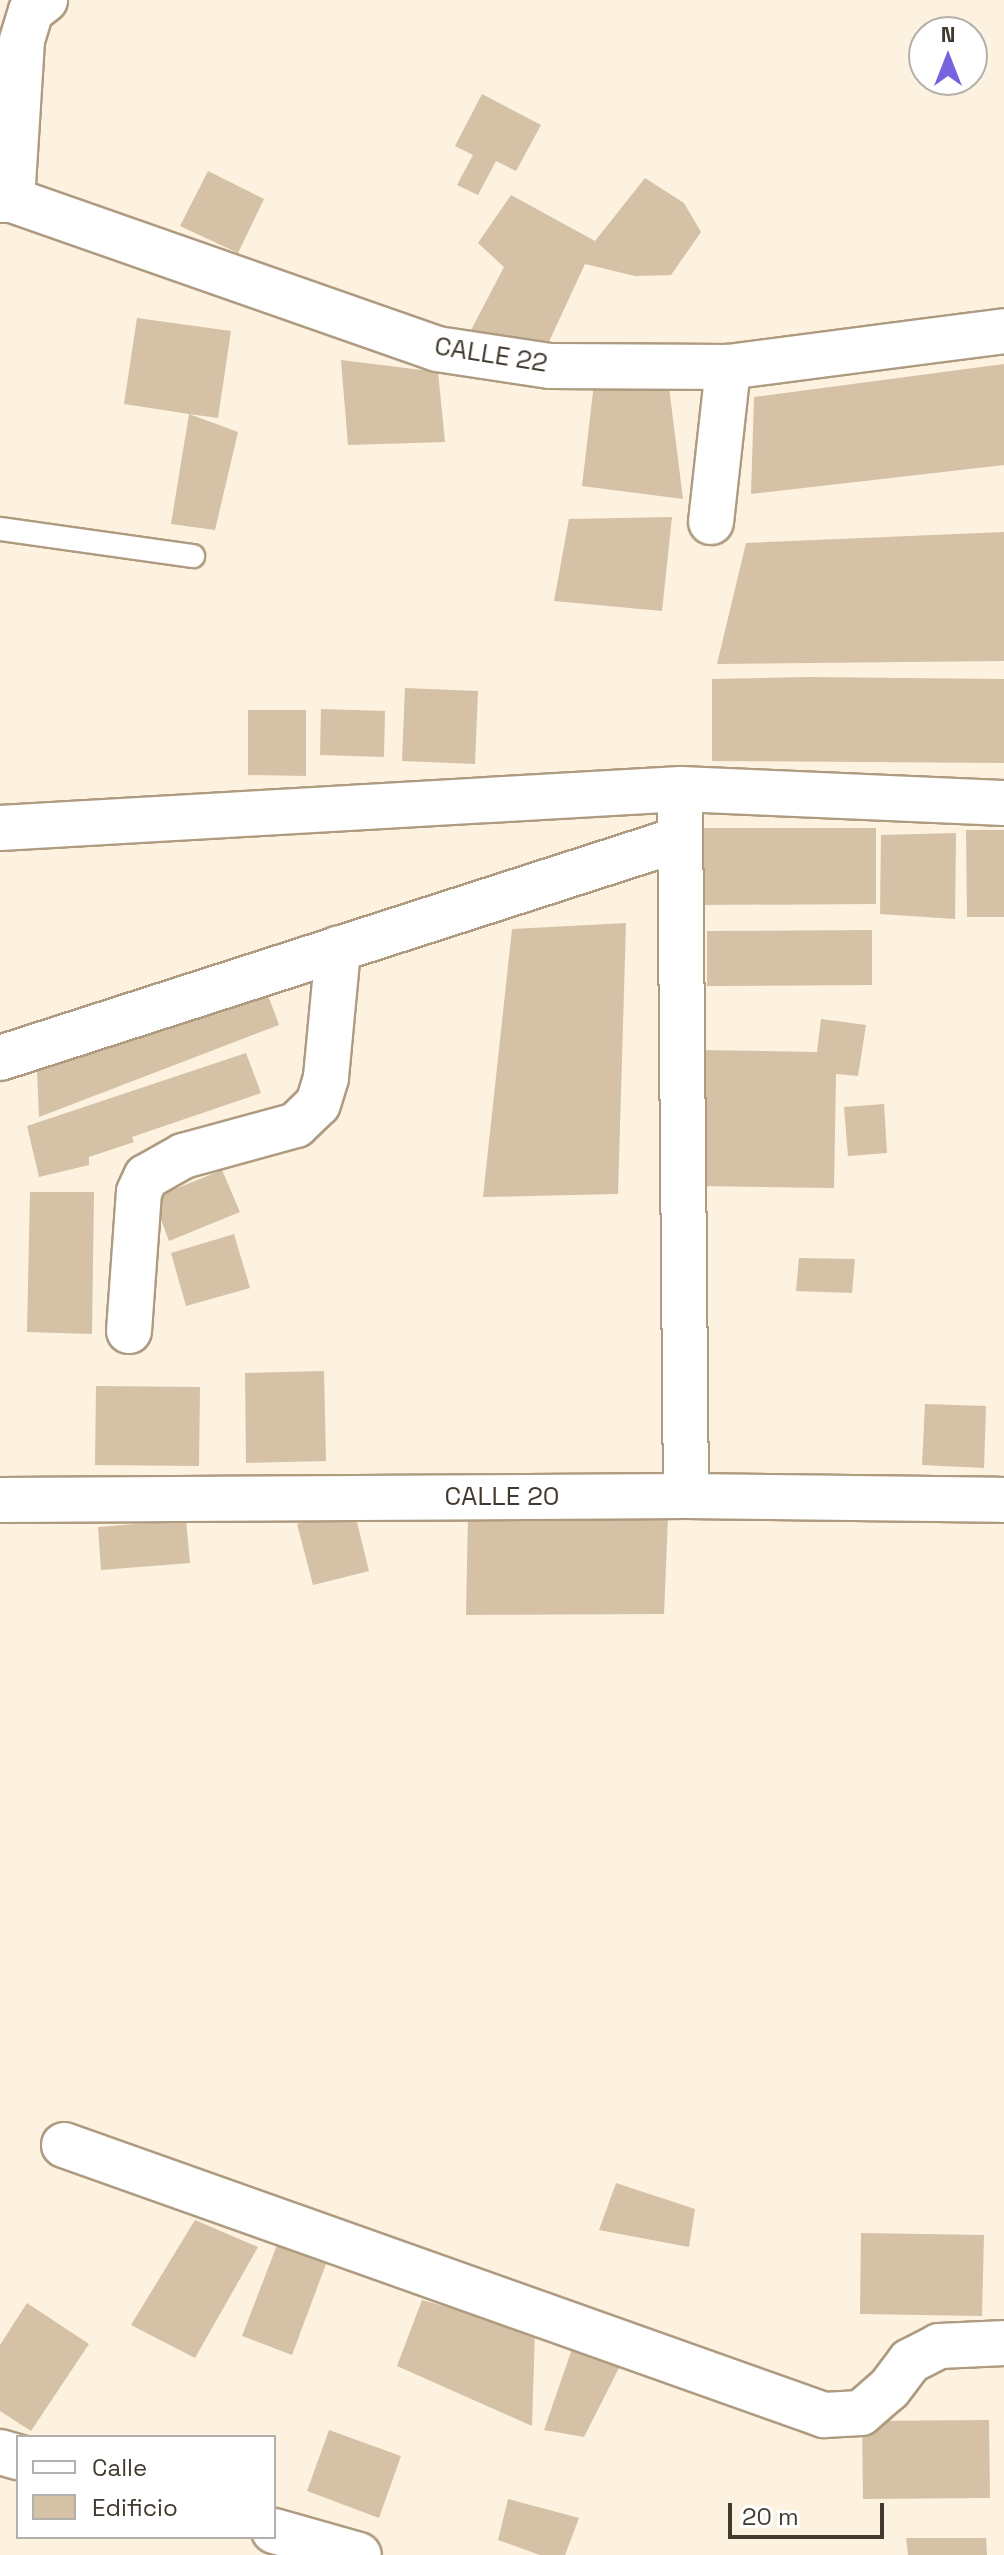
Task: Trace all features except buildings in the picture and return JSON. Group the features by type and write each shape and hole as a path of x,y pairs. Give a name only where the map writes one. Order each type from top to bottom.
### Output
{"street":[{"path":"6,200 22,40 31,11 45,0"},
{"name":"CALLE 22","path":"6,200 437,349 550,366 728,367 1004,331"},
{"path":"711,522 728,367"},
{"path":"0,828 681,789 1004,803"},
{"path":"681,789 686,1496"},
{"path":"0,1058 680,839"},
{"path":"129,1331 139,1192 146,1177 183,1156 296,1125 318,1104 326,1077 338,949"},
{"name":"CALLE 20","path":"0,1500 686,1496 1004,1500"},
{"path":"64,2145 824,2415 861,2413 889,2389 910,2361 939,2346 1004,2343"},
{"path":"276,2532 359,2555"}],"lane":[{"path":"0,529 193,556"}]}
